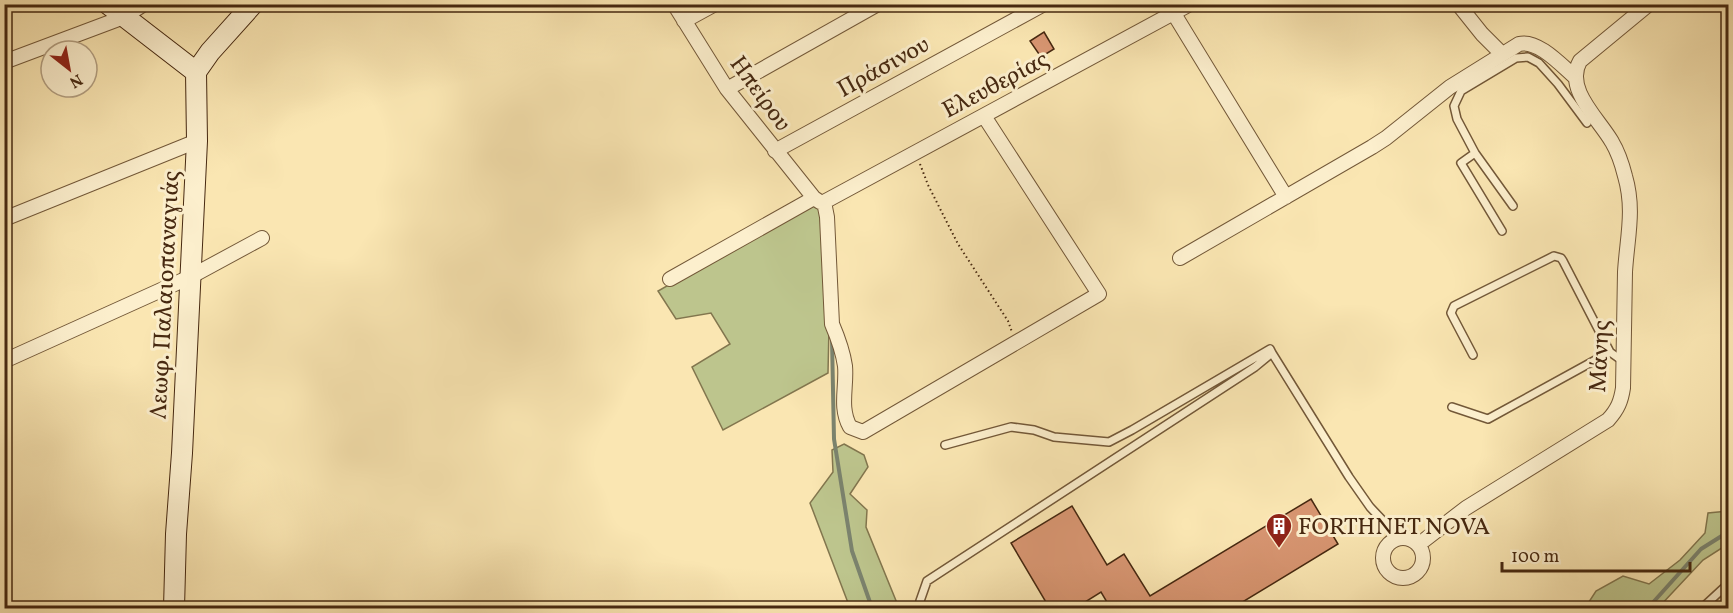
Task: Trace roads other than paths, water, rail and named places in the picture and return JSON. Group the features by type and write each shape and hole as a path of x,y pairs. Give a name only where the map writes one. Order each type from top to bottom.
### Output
{"street":[{"path":"108,4 196,72 210,52 253,4"},
{"path":"4,62 124,17 144,4"},
{"name":"Ηπείρου","path":"674,4 727,89 775,151 820,200"},
{"path":"684,21 715,4"},
{"path":"727,89 879,4"},
{"name":"Πράσινου","path":"775,151 1044,4"},
{"name":"Ελευθερίας","path":"670,279 984,116 1171,9 1190,4"},
{"path":"1458,4 1482,34 1509,56"},
{"path":"1576,78 1576,70 1580,61 1649,4"},
{"path":"1171,9 1286,197"},
{"name":"Μάνης","path":"1180,258 1386,138 1450,87 1509,56 1518,44 1527,42 1541,49 1576,78 1581,96 1613,143 1629,188 1631,225 1625,270 1624,362 1620,403 1616,412 1608,420 1466,508 1418,545"},
{"name":"Λεωφ. Παλαιοπαναγιάς","path":"174,609 197,141 196,72"},
{"path":"820,200 827,217 832,324 839,340 845,367 843,406 845,418 850,427 863,432 1099,294 984,116"},
{"path":"4,219 197,141"},
{"path":"4,361 190,278 262,238"},
{"path":"1404,538 1418,545 1423,555 1422,566 1415,575 1404,579 1395,578 1387,572 1382,563 1387,545 1395,539 1404,538"}],"lane":[{"path":"1513,206 1475,153 1457,119 1454,106 1461,91 1509,56 1528,57 1539,63 1558,84 1587,123"},
{"path":"1475,153 1461,163 1502,231"},
{"path":"1473,355 1453,317 1454,306 1557,256 1563,261 1610,352 1624,362"},
{"path":"945,445 1011,427 1054,436 1109,442 1270,349 1349,477 1370,507 1388,526 1395,539"},
{"path":"1452,407 1488,419 1610,352"},
{"path":"921,609 920,601 927,581 1255,367 1272,353"},
{"path":"1702,609 1728,584"}],"waterway":[{"path":"832,340 834,439 852,551 872,608"},
{"path":"1648,608 1701,549 1728,532"}],"place":[{"name":"FORTHNET NOVA","path":"1279,549"}]}
